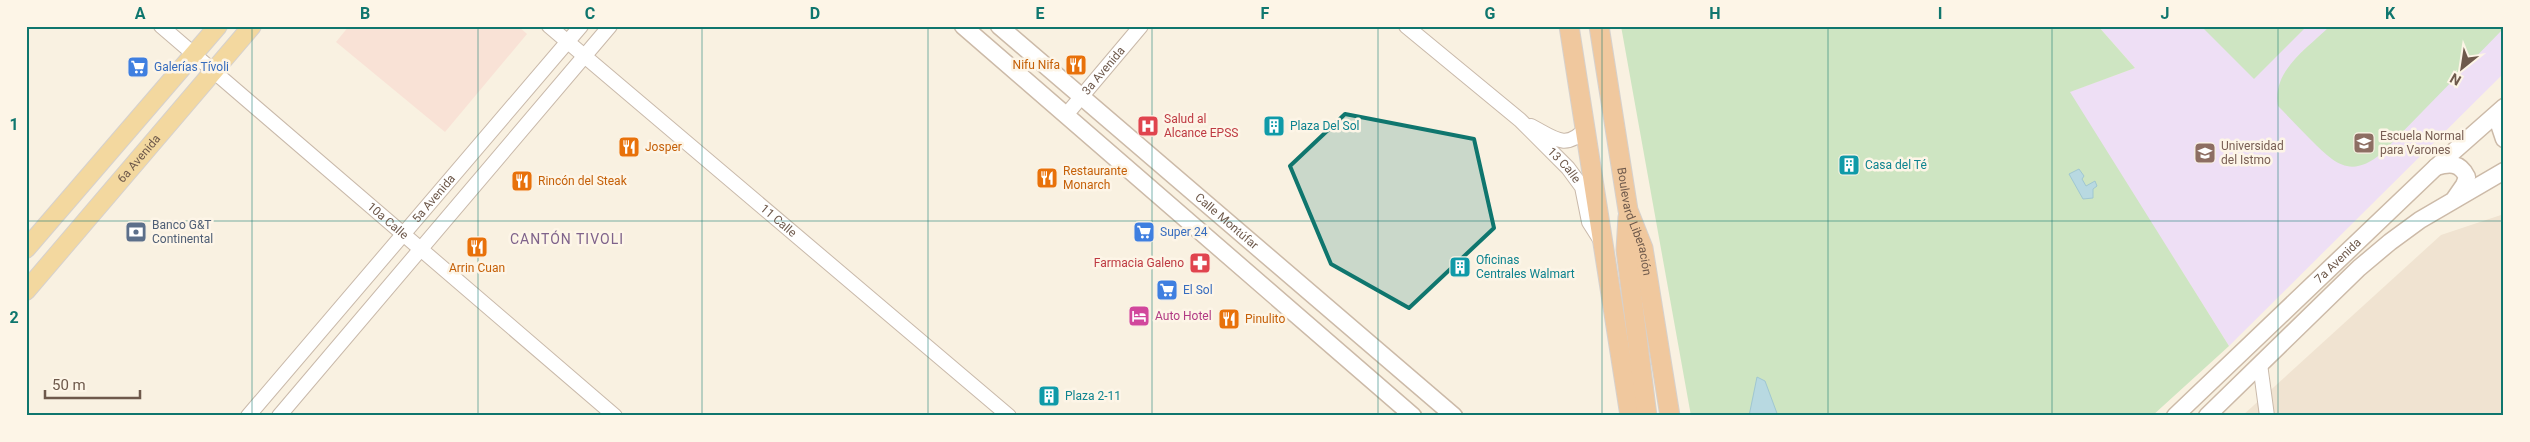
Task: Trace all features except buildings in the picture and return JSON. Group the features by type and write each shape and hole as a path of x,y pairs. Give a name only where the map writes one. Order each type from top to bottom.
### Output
{"highway":[{"path":"1569,26 1630,416"},
{"name":"Boulevard Liberación","path":"1599,26 1628,210 1643,248 1670,416"},
{"path":"1628,210 1626,250 1647,416"}],"main road":[{"path":"26,250 218,26"},
{"name":"6a Avenida","path":"26,291 252,26"},
{"name":"Calle Montúfar","path":"963,26 1413,416"},
{"name":"Calle Montúfar","path":"999,26 1454,416"},
{"path":"2502,110 2499,124 2504,139"},
{"name":"7a Avenida","path":"2175,416 2436,167 2502,110"},
{"path":"2436,167 2448,164 2457,165 2467,177 2464,185 2452,201"},
{"name":"7a Avenida","path":"2207,416 2359,268 2390,242 2452,201 2504,171"},
{"path":"2478,186 2504,182"}],"street":[{"name":"10a Calle","path":"161,26 615,416"},
{"name":"11 Calle","path":"549,26 1009,416"},
{"name":"5a Avenida","path":"248,416 581,26"},
{"name":"5a Avenida","path":"279,416 610,26"},
{"name":"3a Avenida","path":"1066,116 1141,26"},
{"name":"13 Calle","path":"1406,26 1520,120 1568,168 1582,187 1589,222 1605,248"},
{"name":"13 Calle","path":"1520,120 1556,139 1567,142 1577,139 1586,128"},
{"path":"2260,364 2267,416"}],"highlighted area":[{"path":"1345,114 1474,139 1494,228 1409,308 1331,264 1290,166"}],"shaded area":[{"path":"349,26 518,26 527,34 445,132 336,42"},
{"path":"2098,26 2504,26 2504,73 2229,346 2069,92 2135,68"},
{"path":"2504,214 2504,416 2242,416 2441,235"}],"green space":[{"path":"1621,26 2098,26 2135,68 2070,92 2229,346 2152,416 1691,416"},
{"path":"2201,26 2307,26 2254,79"},
{"path":"2330,26 2504,26 2504,28 2382,153 2371,161 2352,167 2336,162 2328,156 2278,106 2280,82 2286,71 2293,61"}],"water":[{"path":"2079,169 2084,176 2082,179 2086,186 2095,181 2097,186 2093,189 2093,198 2083,199 2069,174"},
{"path":"1757,377 1765,381 1778,416 1749,416"}],"place":[{"name":"Nifu Nifa","path":"1076,65"},
{"name":"Galerías Tívoli","path":"138,67"},
{"name":"Salud al Alcance EPSS","path":"1148,126"},
{"name":"Plaza Del Sol","path":"1274,126"},
{"name":"Escuela Normal para Varones","path":"2364,143"},
{"name":"Josper","path":"629,147"},
{"name":"Universidad del Istmo","path":"2205,153"},
{"name":"Casa del Té","path":"1849,165"},
{"name":"Restaurante Monarch","path":"1047,178"},
{"name":"Rincón del Steak","path":"522,181"},
{"name":"Banco G&T Continental","path":"136,232"},
{"name":"Super 24","path":"1144,232"},
{"name":"Arrin Cuan","path":"477,247"},
{"name":"Farmacia Galeno","path":"1200,263"},
{"name":"Oficinas Centrales Walmart","path":"1460,267"},
{"name":"El Sol","path":"1167,290"},
{"name":"Auto Hotel","path":"1139,316"},
{"name":"Pinulito","path":"1229,319"},
{"name":"Plaza 2-11","path":"1049,396"}],"district":[{"name":"CANTÓN TIVOLI","path":"567,239"}]}
